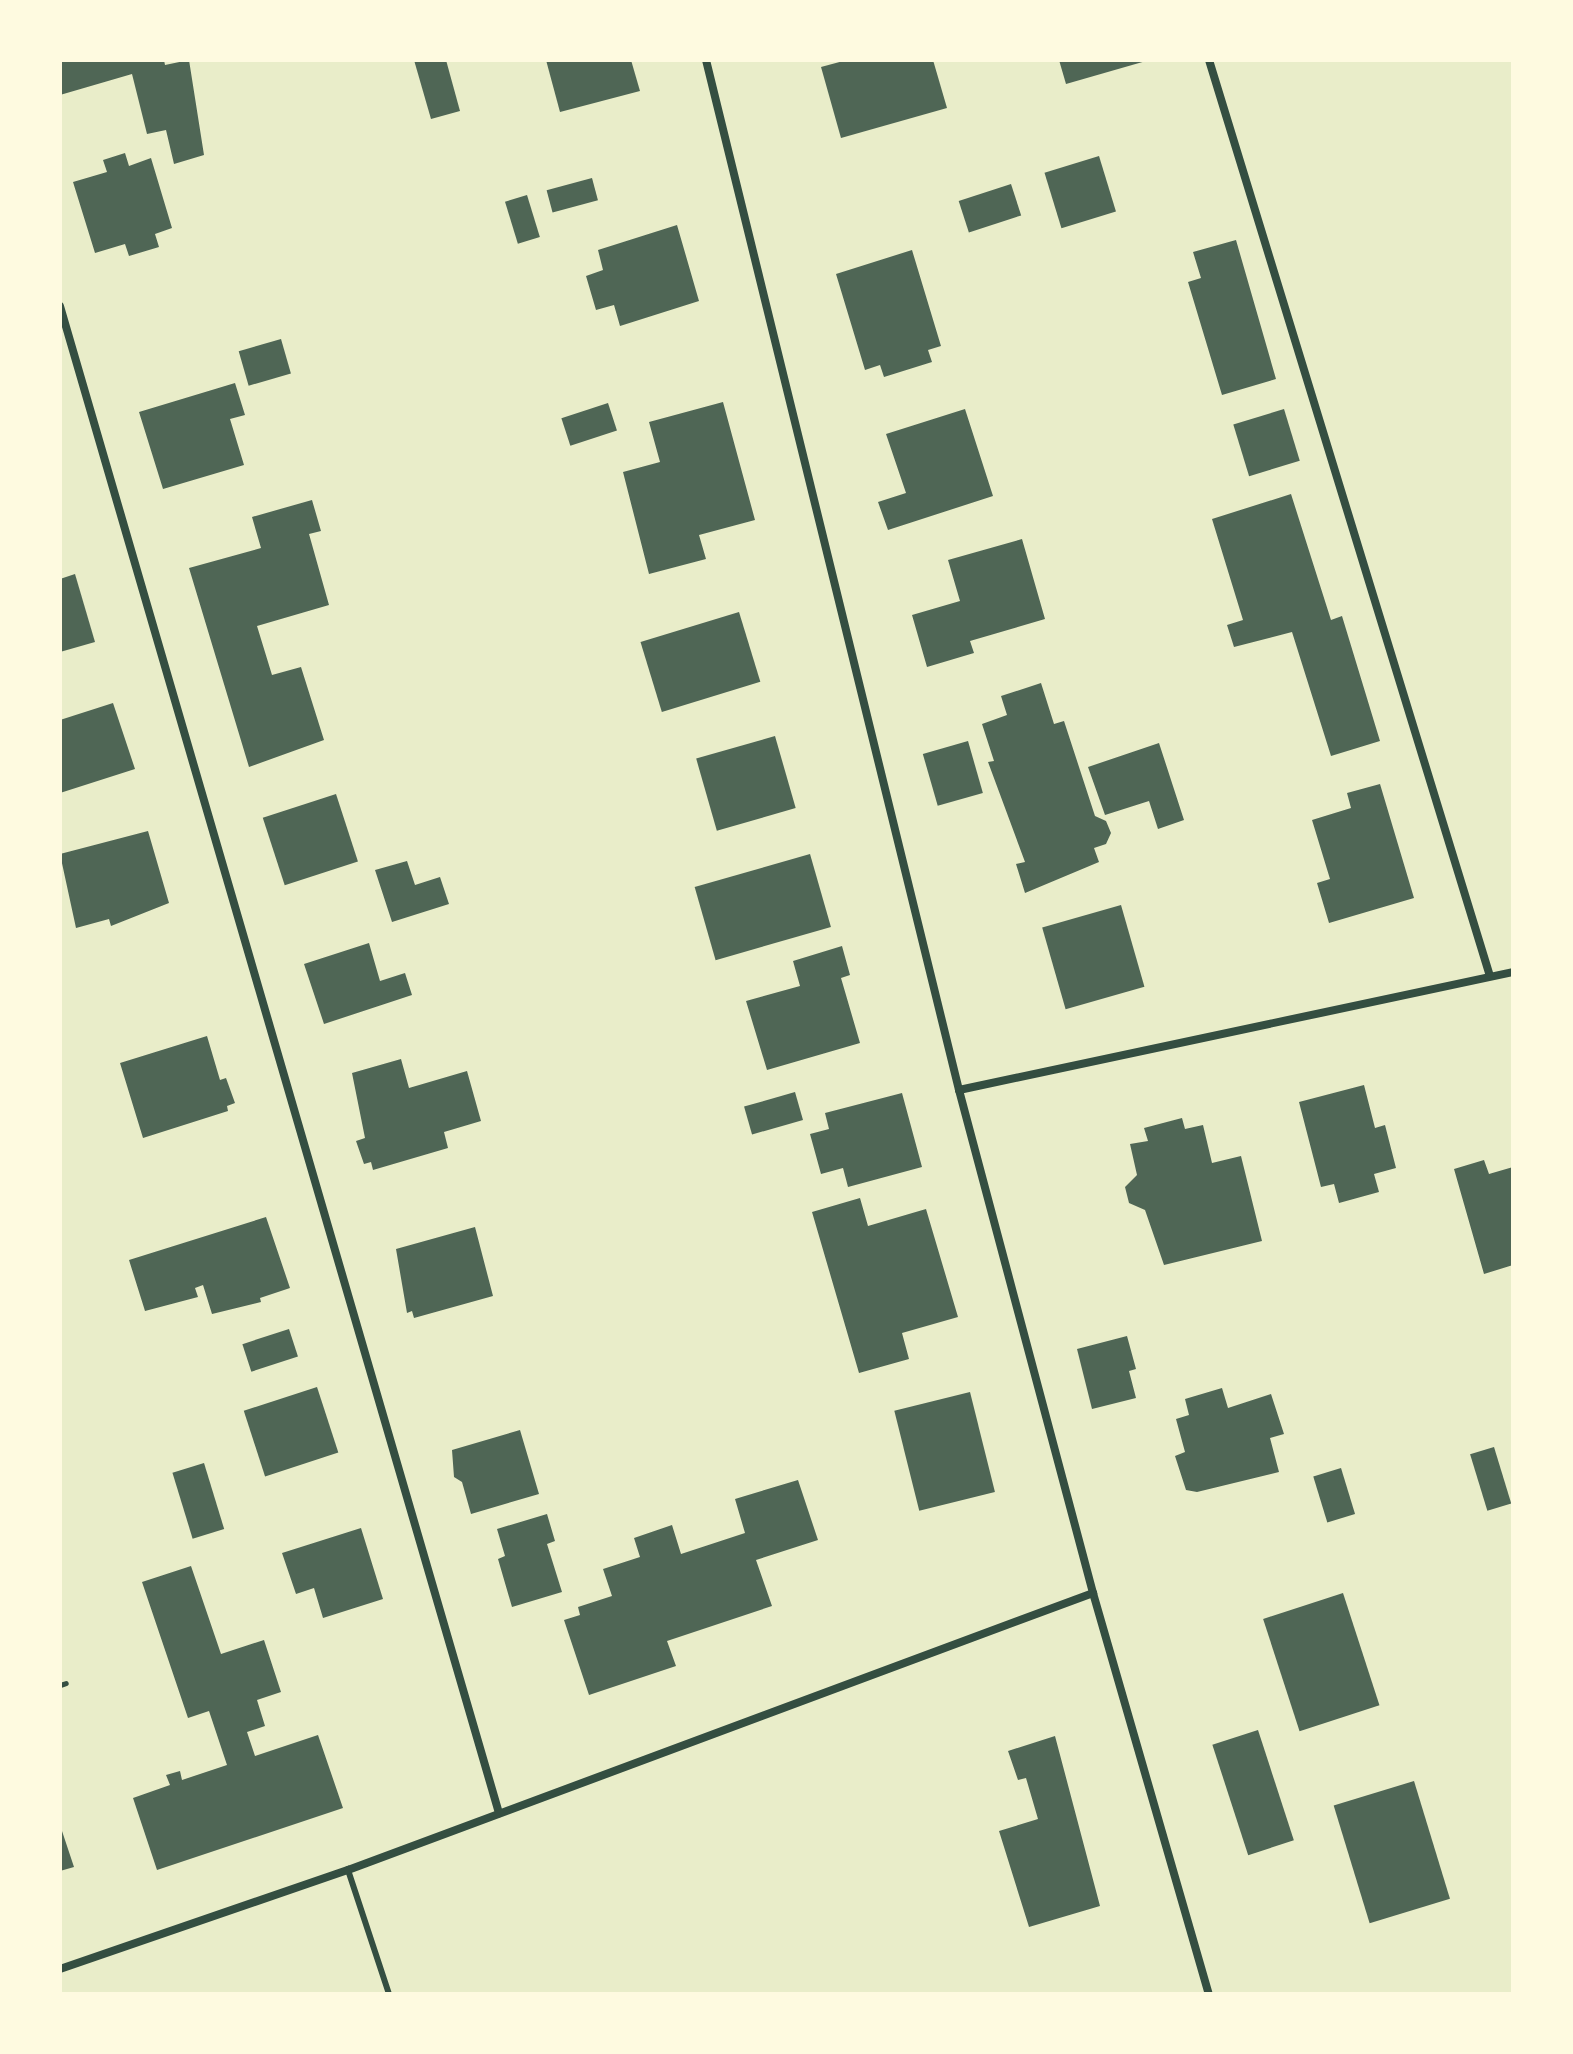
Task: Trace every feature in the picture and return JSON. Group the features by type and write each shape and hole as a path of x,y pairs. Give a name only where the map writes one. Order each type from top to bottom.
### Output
{"street":[{"path":"706,60 959,1090 1093,1593 1209,1994"},
{"path":"1209,60 1489,973"},
{"path":"60,306 499,1813"},
{"path":"959,1090 1489,973 1513,972"},
{"path":"60,1969 348,1870 1093,1593"}],"lane":[{"path":"348,1870 389,1994"}],"building":[{"path":"60,60 164,60 165,65 189,60 204,155 174,164 166,130 147,134 132,74 60,95"},
{"path":"414,60 446,60 460,111 431,119"},
{"path":"546,60 631,60 640,91 560,112"},
{"path":"847,60 933,60 947,108 841,138 821,67"},
{"path":"1059,60 1146,60 1146,61 1066,84"},
{"path":"125,153 129,166 151,158 172,228 155,234 159,247 129,256 125,244 95,253 73,182 107,172 103,160"},
{"path":"1099,156 1116,211 1061,228 1044,173"},
{"path":"592,178 598,200 553,212 547,190"},
{"path":"1011,184 1021,215 969,232 959,201"},
{"path":"527,195 540,237 518,244 505,202"},
{"path":"677,225 699,301 620,326 614,305 596,310 586,276 603,270 598,250"},
{"path":"1236,240 1276,379 1222,395 1188,282 1201,278 1193,252"},
{"path":"912,250 941,346 928,350 932,362 884,377 880,365 865,370 836,274"},
{"path":"281,339 291,374 249,386 239,351"},
{"path":"235,383 245,415 230,419 244,465 163,489 139,412"},
{"path":"723,402 755,520 699,535 706,559 649,574 623,472 660,462 649,422"},
{"path":"608,403 617,431 570,446 561,418"},
{"path":"965,409 993,496 888,530 878,502 906,493 886,434"},
{"path":"1284,409 1300,461 1249,476 1233,424"},
{"path":"1291,494 1331,620 1342,616 1380,741 1331,756 1292,632 1234,647 1227,625 1243,620 1212,519"},
{"path":"312,500 321,531 309,534 329,605 257,626 272,675 301,667 324,740 249,767 189,568 261,548 252,517"},
{"path":"1022,539 1045,619 970,641 974,653 927,667 912,615 960,601 948,560"},
{"path":"75,574 95,642 60,652 60,579"},
{"path":"739,612 760,682 662,712 641,642"},
{"path":"1041,683 1054,724 1064,721 1095,816 1106,821 1111,833 1106,844 1094,848 1099,862 1025,893 1016,864 1025,862 988,762 994,761 982,724 1007,715 1001,696"},
{"path":"113,703 135,769 60,793 60,720"},
{"path":"775,736 796,808 717,831 696,759"},
{"path":"968,741 983,793 938,806 923,754"},
{"path":"1159,743 1184,820 1158,829 1149,801 1105,815 1088,767"},
{"path":"1380,784 1414,898 1329,923 1317,883 1330,879 1312,820 1351,808 1347,793"},
{"path":"336,794 358,862 285,885 263,818"},
{"path":"148,831 169,903 111,926 109,919 76,928 60,854"},
{"path":"810,854 831,927 716,960 695,887"},
{"path":"407,861 415,885 440,877 449,904 392,922 375,870"},
{"path":"1121,905 1144,987 1066,1009 1042,928"},
{"path":"369,943 380,981 405,973 412,995 324,1024 304,964"},
{"path":"842,946 850,975 841,978 860,1043 767,1070 746,1001 800,986 793,961"},
{"path":"207,1036 220,1080 226,1078 235,1103 227,1106 228,1111 143,1138 120,1063"},
{"path":"401,1059 409,1088 467,1071 481,1121 444,1132 448,1148 373,1170 371,1162 364,1164 356,1141 365,1138 352,1073"},
{"path":"1364,1085 1375,1128 1385,1125 1396,1168 1374,1174 1379,1192 1339,1203 1334,1184 1321,1187 1299,1102"},
{"path":"795,1092 803,1120 752,1134 744,1107"},
{"path":"902,1093 922,1167 848,1187 843,1168 821,1174 810,1134 829,1129 825,1113"},
{"path":"1182,1118 1185,1129 1203,1125 1212,1163 1241,1156 1262,1241 1164,1265 1145,1210 1129,1203 1125,1187 1137,1175 1130,1144 1148,1141 1144,1128"},
{"path":"1484,1160 1489,1174 1513,1167 1513,1265 1484,1274 1454,1169"},
{"path":"860,1198 868,1226 926,1209 958,1317 902,1333 909,1359 859,1373 812,1212"},
{"path":"266,1217 290,1288 260,1298 261,1302 212,1314 203,1285 195,1288 198,1297 145,1311 129,1260"},
{"path":"475,1227 493,1296 414,1318 412,1311 407,1313 396,1249"},
{"path":"289,1329 298,1357 251,1372 242,1344"},
{"path":"1127,1336 1136,1369 1129,1371 1136,1398 1092,1409 1077,1349"},
{"path":"317,1387 338,1453 265,1476 244,1411"},
{"path":"1222,1388 1228,1408 1271,1394 1284,1434 1270,1438 1279,1472 1197,1492 1186,1490 1175,1456 1185,1452 1176,1419 1189,1415 1185,1399"},
{"path":"970,1392 995,1492 919,1511 894,1411"},
{"path":"520,1430 539,1494 471,1514 462,1482 454,1477 452,1450"},
{"path":"1494,1447 1511,1503 1487,1511 1470,1454"},
{"path":"204,1463 224,1529 193,1539 172,1473"},
{"path":"1341,1468 1355,1514 1327,1522 1313,1476"},
{"path":"798,1480 818,1540 756,1560 772,1606 667,1641 676,1666 589,1695 564,1620 580,1615 578,1607 612,1596 603,1569 640,1557 634,1538 672,1525 681,1554 745,1533 735,1499"},
{"path":"547,1514 555,1541 547,1544 562,1592 512,1607 498,1559 505,1556 497,1529"},
{"path":"361,1528 383,1599 323,1618 314,1588 296,1594 282,1553"},
{"path":"191,1566 221,1654 264,1640 281,1692 257,1700 265,1726 247,1732 255,1756 318,1735 343,1808 157,1870 133,1798 170,1785 166,1775 180,1771 182,1780 227,1765 209,1711 188,1718 142,1582"},
{"path":"1343,1593 1379,1705 1300,1731 1263,1619"},
{"path":"1258,1730 1294,1840 1248,1855 1212,1745"},
{"path":"1055,1736 1100,1906 1029,1927 999,1831 1038,1819 1026,1778 1018,1780 1008,1751"},
{"path":"1414,1781 1450,1899 1370,1923 1334,1806"},
{"path":"60,1825 74,1867 60,1871"}]}
